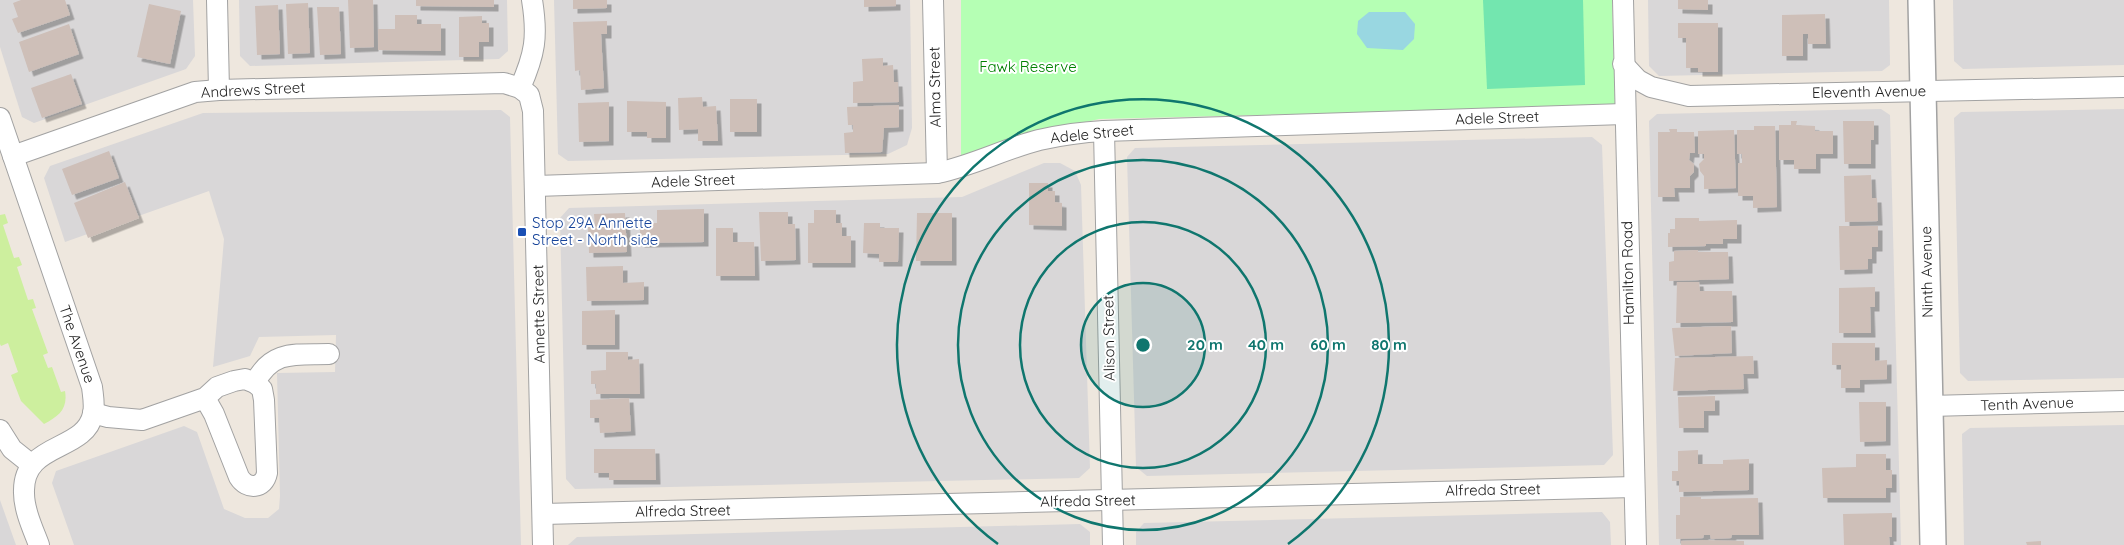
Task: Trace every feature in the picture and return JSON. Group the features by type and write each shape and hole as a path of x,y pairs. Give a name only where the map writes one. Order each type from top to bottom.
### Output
{"street":[{"path":"217,0 219,90"},
{"path":"512,85 533,57 535,20 532,0"},
{"name":"Alma Street","path":"933,0 937,173"},
{"name":"Hamilton Road","path":"1623,0 1624,114 1636,545"},
{"name":"Ninth Avenue","path":"1921,0 1933,545"},
{"name":"Eleventh Avenue","path":"1623,64 1638,80 1651,87 1688,96 2124,87"},
{"name":"Andrews Street","path":"13,156 195,92 512,85"},
{"name":"Annette Street","path":"512,85 529,95 534,111 543,545"},
{"name":"Adele Street","path":"536,186 937,173 959,169 1038,140 1071,133 1624,114"},
{"name":"The Avenue","path":"0,118 92,387 93,413"},
{"name":"Alison Street","path":"1104,131 1113,545"},
{"path":"255,382 260,372 277,357 329,354"},
{"path":"39,545 24,495 24,483 32,465 49,450 84,430 90,423 93,413 108,417 142,420 205,398 218,387 234,381 245,379 255,382 262,389 264,400 267,473 266,479 260,486 251,487 243,483 239,477 214,414 205,398"},
{"name":"Tenth Avenue","path":"1930,406 2124,401"},
{"path":"0,430 12,449 32,465"},
{"name":"Alfreda Street","path":"543,514 1634,487"}],"shaded area":[{"path":"0,0 193,0 195,56 186,69 34,123 22,117 0,47"},
{"path":"239,0 507,0 508,51 499,59 250,66 240,56"},
{"path":"554,0 910,0 912,128 907,145 888,154 568,161 558,154"},
{"path":"1648,0 1889,0 1890,65 1882,71 1659,76 1649,66"},
{"path":"1953,0 2124,0 2124,65 1963,69 1954,61"},
{"path":"1881,109 1890,115 1901,545 1659,545 1649,121 1657,114"},
{"path":"2124,109 2124,378 1968,381 1960,373 1954,118 1961,112"},
{"path":"501,110 510,117 521,545 74,545 52,483 56,471 184,426 197,432 224,509 245,518 268,518 279,509 280,496 277,373 335,372 336,335 259,337 250,356 213,367 224,239 209,191 65,242 44,178 50,166 203,113"},
{"path":"1592,137 1602,145 1613,455 1604,465 1147,476 1136,467 1127,157 1135,148"},
{"path":"1044,163 1060,163 1075,171 1081,185 1090,468 1079,478 575,489 566,479 560,218 569,208 962,197"},
{"path":"2124,425 2124,545 1964,545 1962,434 1970,428"},
{"path":"0,500 16,545 0,545"},
{"path":"1602,512 1610,522 1611,545 1136,545 1136,532 1144,523"},
{"path":"1080,524 1090,532 1090,545 568,545 577,537"}],"green space":[{"name":"Fawk Reserve","path":"961,0 1612,0 1615,106 1099,119 1044,132 961,160"},
{"path":"1483,0 1583,0 1585,85 1487,89"},
{"path":"5,214 8,223 3,225 14,258 19,257 22,265 17,267 28,300 33,299 36,308 32,309 48,353 43,355 48,368 52,367 61,392 65,391 64,407 58,415 44,424 21,401 11,375 18,372 8,343 1,346 0,344 0,215"}],"water":[{"path":"1369,12 1405,12 1415,24 1414,39 1403,50 1367,48 1357,34 1358,21"}],"building":[{"path":"21,0 65,0 70,15 18,33 12,19 18,17 13,3"},
{"path":"348,0 373,0 374,47 350,48"},
{"path":"416,0 494,0 494,7 416,6"},
{"path":"573,0 607,0 607,8 573,9"},
{"path":"864,0 896,0 896,6 864,7"},
{"path":"1678,0 1708,0 1708,10 1678,9"},
{"path":"308,3 310,53 288,54 286,4"},
{"path":"149,4 181,11 170,64 137,57"},
{"path":"278,5 280,54 257,55 255,6"},
{"path":"317,7 339,7 341,54 320,55"},
{"path":"1825,14 1826,44 1808,44 1808,34 1803,34 1803,56 1782,56 1782,15"},
{"path":"395,15 417,15 417,24 441,24 441,51 378,50 378,29 395,29"},
{"path":"482,16 482,23 489,23 489,42 479,42 479,57 459,57 459,17"},
{"path":"607,21 607,34 601,34 604,88 581,90 580,70 575,71 573,22"},
{"path":"1678,23 1718,23 1718,72 1698,72 1698,68 1686,68 1686,38 1678,38"},
{"path":"69,24 79,54 29,72 19,42"},
{"path":"883,58 883,66 893,65 894,82 898,82 899,102 853,103 853,82 863,81 862,59"},
{"path":"71,74 82,104 42,118 31,88"},
{"path":"702,97 703,107 716,106 718,141 698,141 698,129 679,130 678,98"},
{"path":"730,99 757,99 757,132 730,132"},
{"path":"627,101 666,102 666,138 647,138 647,132 627,132"},
{"path":"609,102 609,141 579,142 578,103"},
{"path":"899,105 899,127 884,128 882,152 845,153 844,133 853,132 853,125 848,125 847,107"},
{"path":"1791,121 1797,121 1796,125 1815,126 1815,131 1833,131 1833,154 1816,154 1816,169 1794,169 1794,160 1779,160 1779,125 1791,125"},
{"path":"1843,121 1874,121 1874,140 1871,140 1871,164 1844,164"},
{"path":"1754,126 1775,126 1777,207 1753,208 1753,196 1738,196 1738,163 1742,163 1742,154 1737,154 1737,130 1754,130"},
{"path":"1669,129 1677,129 1677,132 1694,132 1695,153 1690,153 1689,160 1694,164 1694,172 1690,176 1690,188 1674,188 1675,197 1658,197 1658,132 1670,132"},
{"path":"1734,130 1736,188 1704,189 1704,176 1700,171 1699,164 1704,159 1704,154 1698,154 1698,131"},
{"path":"109,151 119,178 72,195 62,169"},
{"path":"1871,175 1872,198 1877,198 1878,221 1845,222 1844,176"},
{"path":"125,182 139,218 88,238 74,203"},
{"path":"1029,183 1048,183 1048,191 1055,191 1055,202 1062,203 1062,226 1029,225"},
{"path":"704,209 704,242 640,243 640,223 657,223 657,210"},
{"path":"814,210 836,210 836,223 842,223 842,236 851,236 851,263 808,263 808,223 814,223"},
{"path":"759,212 788,212 788,224 795,224 796,260 761,261"},
{"path":"625,213 627,252 589,253 588,226 595,226 594,214"},
{"path":"917,213 952,213 952,261 916,261"},
{"path":"1675,218 1699,218 1699,221 1737,220 1737,239 1723,239 1723,244 1706,244 1706,246 1668,247 1668,233 1670,233 1670,229 1675,229"},
{"path":"864,223 880,223 880,228 899,228 898,262 879,262 879,254 863,253"},
{"path":"1839,226 1878,226 1878,247 1872,247 1872,259 1868,259 1868,269 1840,270"},
{"path":"716,228 733,228 733,242 754,242 755,276 716,276"},
{"path":"1698,250 1698,252 1728,252 1729,279 1669,281 1669,262 1674,261 1674,251"},
{"path":"623,266 623,283 644,282 644,300 587,301 586,267"},
{"path":"1677,282 1699,282 1700,291 1732,291 1733,322 1676,323"},
{"path":"1875,287 1875,307 1870,307 1871,333 1839,333 1839,288"},
{"path":"615,310 615,345 582,345 582,311"},
{"path":"1731,326 1732,353 1675,356 1672,328"},
{"path":"1832,343 1875,343 1875,361 1887,360 1887,379 1860,380 1860,388 1841,388 1841,365 1832,365"},
{"path":"606,352 628,352 628,360 639,359 640,394 596,394 596,384 591,384 591,371 606,370"},
{"path":"1753,356 1754,374 1743,374 1744,389 1673,391 1675,358"},
{"path":"1715,396 1715,411 1704,411 1704,428 1679,428 1678,397"},
{"path":"629,398 631,431 600,433 599,418 590,418 590,400"},
{"path":"1859,402 1886,402 1886,441 1860,442"},
{"path":"594,449 655,449 656,480 609,480 609,473 594,473"},
{"path":"1698,450 1698,464 1723,464 1723,460 1749,459 1749,490 1679,492 1679,481 1672,481 1672,471 1678,471 1678,451"},
{"path":"1856,454 1886,454 1886,470 1892,470 1892,488 1886,488 1886,498 1823,498 1822,468 1856,467"},
{"path":"1680,497 1701,497 1701,499 1758,498 1759,535 1732,535 1731,538 1711,539 1710,535 1704,535 1703,538 1676,539 1676,515 1680,515"},
{"path":"1892,513 1890,545 1844,545 1843,514"},
{"path":"1681,541 1744,541 1744,545 1681,545"},
{"path":"2041,541 2041,545 2027,545 2026,542"}],"place":[{"name":"Stop 29A Annette Street - North side","path":"522,232"}]}
